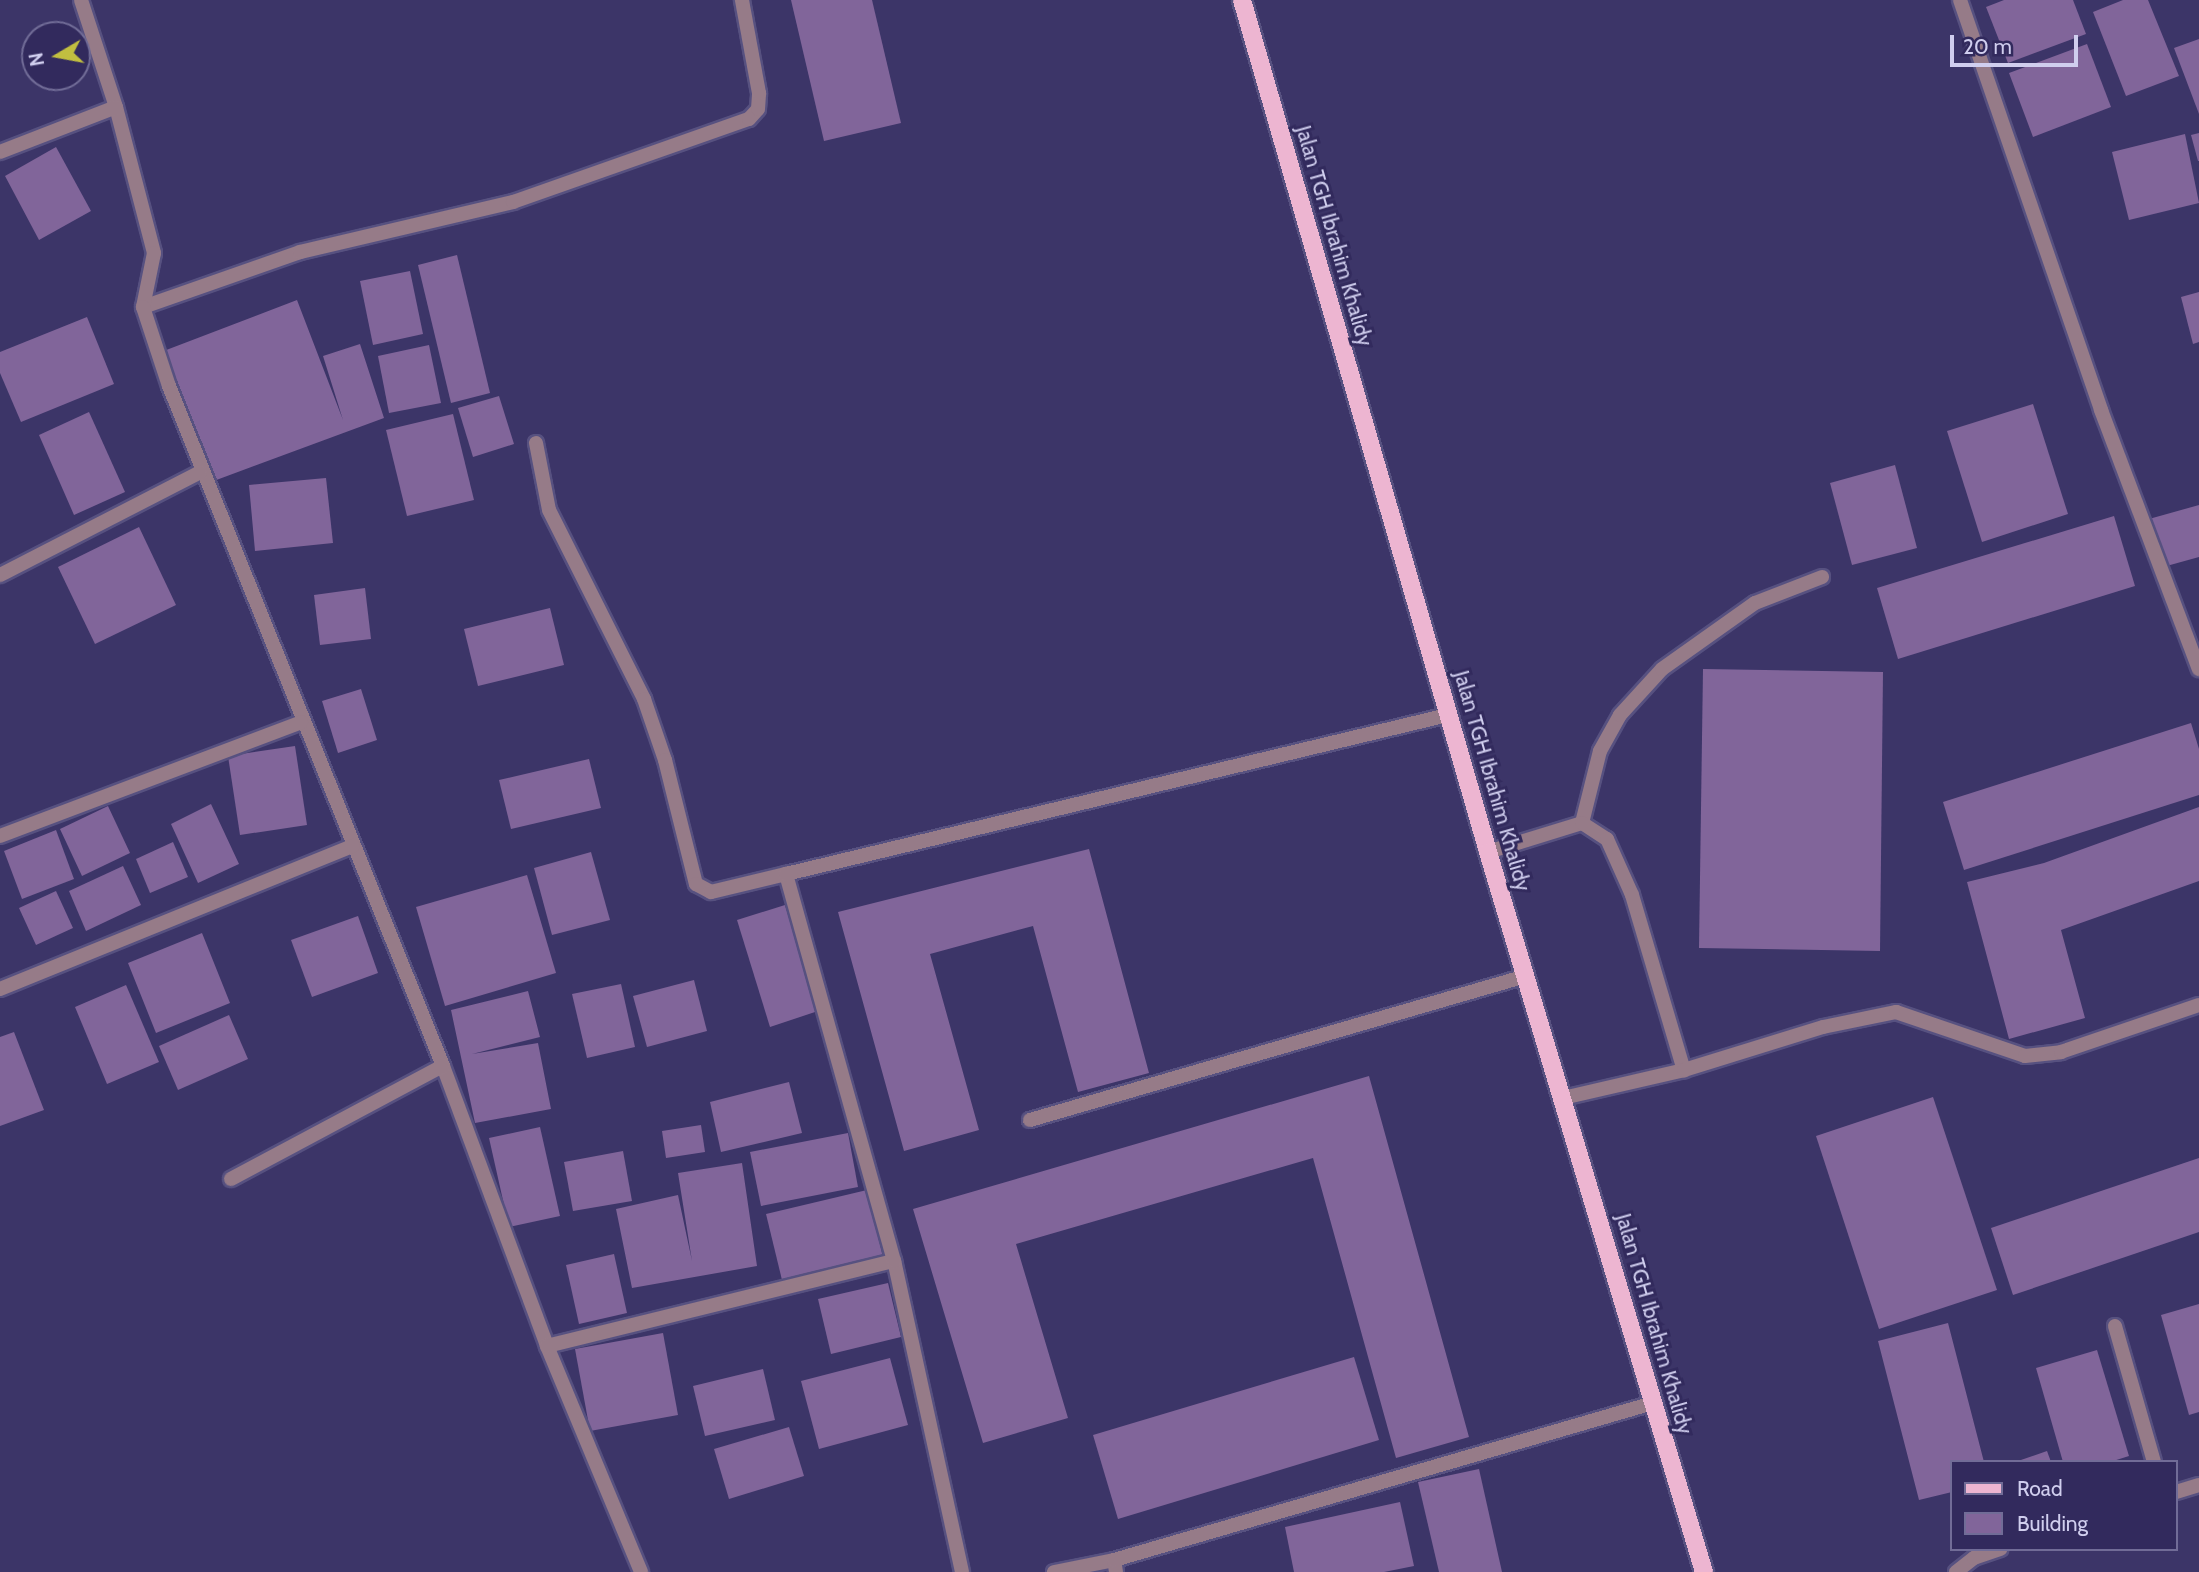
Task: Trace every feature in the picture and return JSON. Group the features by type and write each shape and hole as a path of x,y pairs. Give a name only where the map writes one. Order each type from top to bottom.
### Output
{"main road":[{"name":"Jalan TGH Ibrahim Khalidy","path":"1242,0 1488,852 1704,1572"}],"street":[{"path":"81,0 116,107 155,253 143,307 200,472 443,1066 547,1346 641,1572"},
{"path":"143,307 300,252 513,202 749,119 758,109 759,93 742,0"},
{"path":"1960,0 2101,410 2199,669"},
{"path":"0,152 116,107"},
{"path":"536,443 549,510 645,699 665,760 696,884 711,892 1448,715"},
{"path":"0,575 200,472"},
{"path":"1582,823 1600,751 1620,716 1662,669 1755,603 1822,577"},
{"path":"0,836 301,722"},
{"path":"1488,852 1582,823 1607,839 1632,895 1684,1070"},
{"path":"0,989 353,846"},
{"path":"786,874 894,1261 962,1572"},
{"path":"1030,1120 1526,976"},
{"path":"1563,1098 1684,1070 1823,1027 1896,1012 2025,1056 2060,1052 2199,1005"},
{"path":"231,1179 443,1066"},
{"path":"547,1346 894,1261"},
{"path":"2115,1326 2153,1460"},
{"path":"1054,1572 1115,1566 1653,1403"},
{"path":"2178,1491 2199,1485"},
{"path":"1956,1572 1975,1558 1994,1551"}],"building":[{"path":"791,0 872,0 901,123 824,141"},
{"path":"2004,0 2073,0 2086,34 2008,63 1986,7"},
{"path":"2123,0 2148,0 2179,76 2126,96 2093,12"},
{"path":"2199,39 2199,114 2174,48"},
{"path":"2087,44 2111,107 2033,137 2009,73"},
{"path":"2199,133 2199,161 2198,161 2191,135"},
{"path":"2185,134 2199,203 2129,220 2112,152"},
{"path":"56,147 91,211 39,240 5,176"},
{"path":"457,255 490,393 451,403 418,265"},
{"path":"410,271 423,334 373,345 360,281"},
{"path":"2199,292 2199,342 2193,344 2181,297"},
{"path":"297,300 343,420 323,356 360,344 384,418 211,482 161,352"},
{"path":"87,317 114,384 21,422 0,373 0,352"},
{"path":"429,345 441,403 389,413 378,356"},
{"path":"499,396 514,444 473,457 458,408"},
{"path":"2033,404 2068,514 1982,542 1947,431"},
{"path":"89,412 125,492 74,515 39,435"},
{"path":"453,414 474,500 407,516 386,430"},
{"path":"1895,465 1917,548 1852,565 1830,483"},
{"path":"326,478 333,543 255,551 249,485"},
{"path":"2199,505 2199,557 2163,567 2149,519"},
{"path":"2114,516 2135,586 1898,659 1877,588"},
{"path":"139,527 176,605 95,644 58,567"},
{"path":"365,588 371,639 320,645 314,595"},
{"path":"550,608 564,665 478,686 464,629"},
{"path":"1703,669 1883,672 1880,951 1699,948"},
{"path":"361,689 377,740 338,753 322,701"},
{"path":"2191,723 2199,749 2199,795 1964,870 1943,802"},
{"path":"295,746 307,825 240,835 228,756"},
{"path":"589,759 601,808 511,829 499,780"},
{"path":"211,804 239,864 198,883 171,824"},
{"path":"108,806 130,853 82,876 60,829"},
{"path":"2199,807 2199,881 2061,930 2085,1018 2009,1039 1967,882 2044,863"},
{"path":"56,830 74,879 22,899 4,851"},
{"path":"173,842 188,877 150,893 136,859"},
{"path":"1089,849 1149,1073 1078,1092 1033,926 930,954 979,1130 904,1151 838,912"},
{"path":"591,852 610,920 552,935 534,868"},
{"path":"123,866 141,905 86,931 69,891"},
{"path":"527,875 556,973 445,1006 416,907"},
{"path":"56,891 73,928 36,945 19,908"},
{"path":"785,905 818,1011 770,1027 737,920"},
{"path":"358,916 378,973 312,997 291,940"},
{"path":"202,933 230,1003 156,1033 128,963"},
{"path":"694,980 707,1031 647,1047 633,996"},
{"path":"621,984 635,1047 587,1058 572,994"},
{"path":"126,985 159,1062 107,1084 75,1007"},
{"path":"528,991 540,1037 472,1054 538,1043 551,1109 475,1123 451,1010"},
{"path":"229,1015 248,1059 178,1090 159,1046"},
{"path":"14,1032 44,1110 0,1126 0,1037"},
{"path":"1369,1076 1469,1437 1396,1458 1313,1158 1016,1244 1068,1418 983,1443 913,1209"},
{"path":"789,1082 802,1133 721,1152 710,1102"},
{"path":"1933,1097 1997,1290 1879,1329 1816,1136"},
{"path":"701,1125 705,1152 666,1158 662,1131"},
{"path":"540,1127 560,1216 509,1227 489,1138"},
{"path":"848,1133 858,1187 761,1206 750,1152"},
{"path":"623,1151 632,1201 573,1211 564,1162"},
{"path":"2199,1158 2199,1232 2013,1295 1991,1228"},
{"path":"742,1163 757,1266 632,1288 616,1209 678,1195 692,1261 678,1173"},
{"path":"867,1190 883,1257 782,1280 766,1214"},
{"path":"614,1254 627,1313 579,1324 566,1265"},
{"path":"888,1283 901,1337 831,1354 818,1299"},
{"path":"2199,1304 2199,1412 2189,1415 2161,1315"},
{"path":"1948,1323 1983,1460 1951,1460 1951,1492 1919,1500 1878,1341"},
{"path":"663,1333 678,1415 590,1431 575,1349"},
{"path":"2097,1350 2129,1456 2116,1460 2062,1460 2036,1368"},
{"path":"1354,1357 1379,1440 1118,1519 1093,1435"},
{"path":"890,1358 908,1425 819,1449 801,1381"},
{"path":"763,1369 775,1420 705,1436 693,1386"},
{"path":"789,1427 804,1476 729,1499 714,1449"},
{"path":"2047,1451 2050,1460 2021,1460"},
{"path":"1479,1469 1502,1572 1439,1572 1418,1482"},
{"path":"1400,1502 1414,1566 1384,1572 1294,1572 1285,1527"}]}
